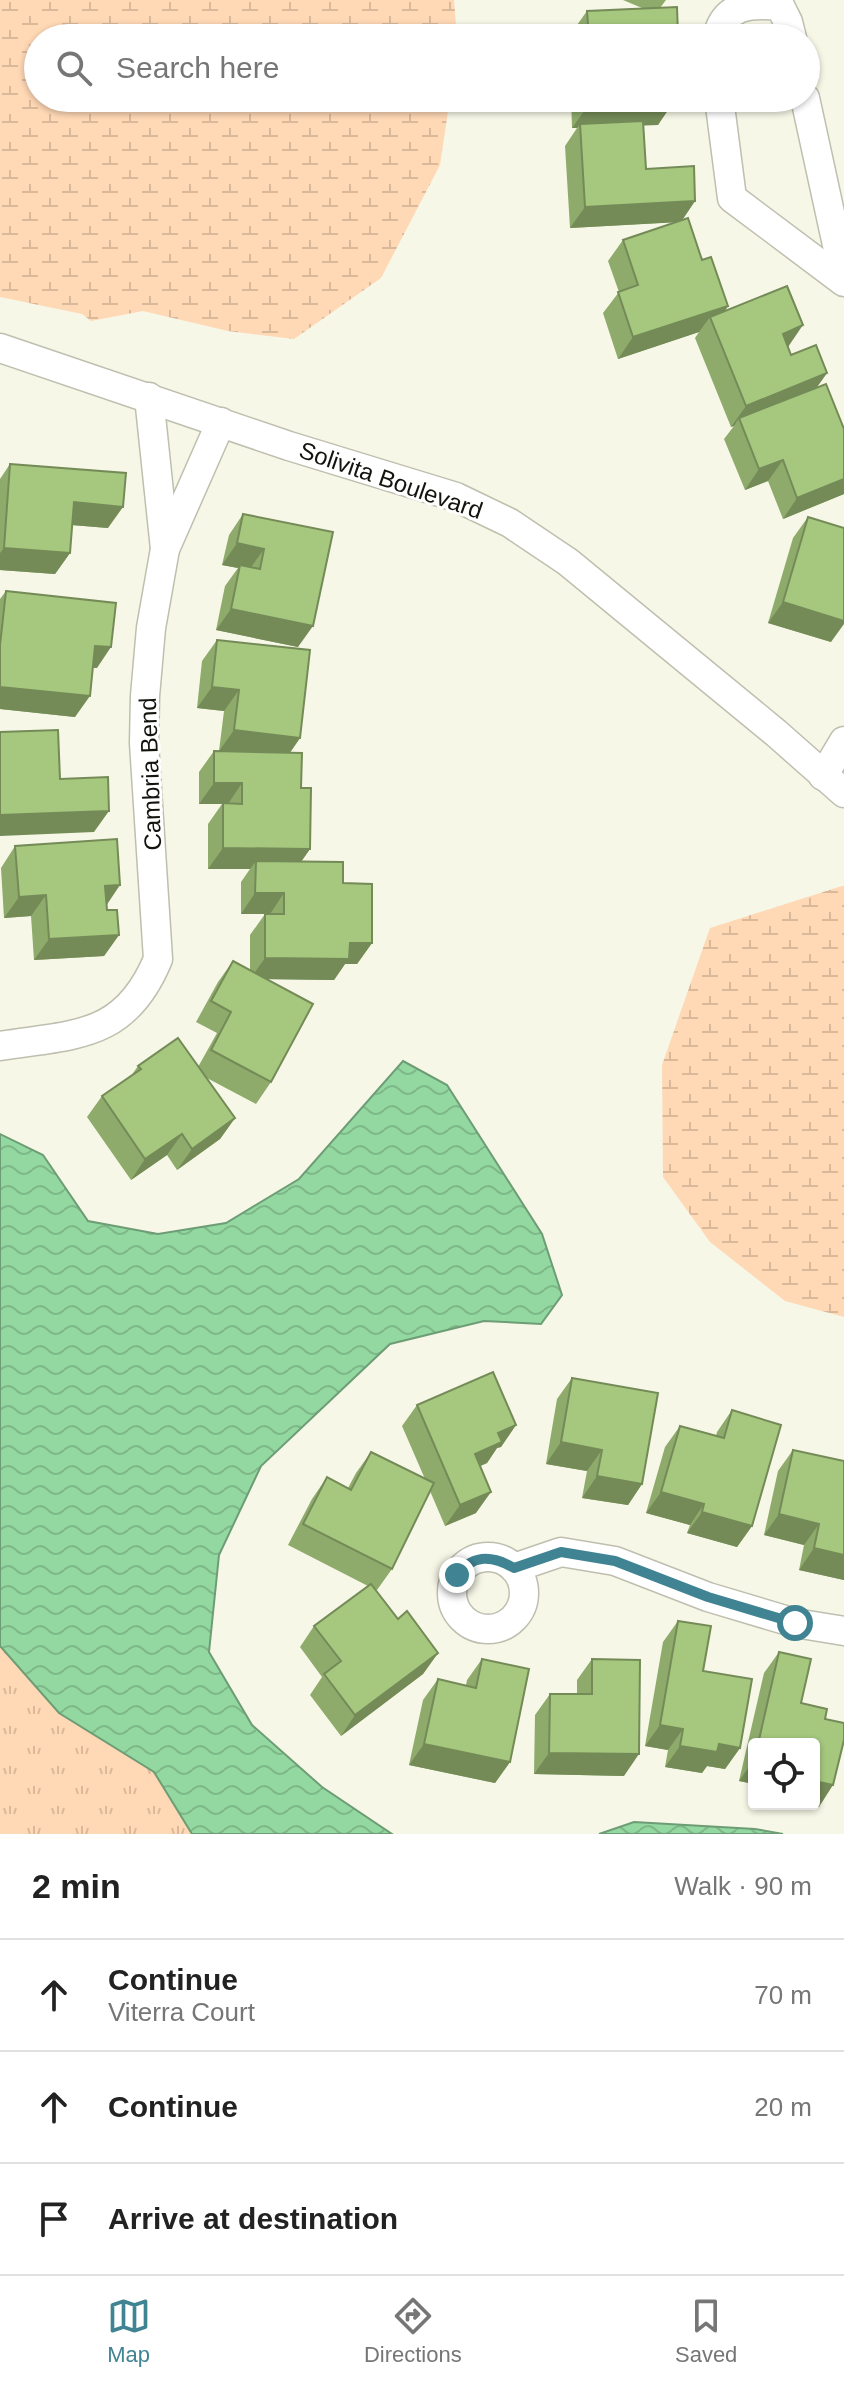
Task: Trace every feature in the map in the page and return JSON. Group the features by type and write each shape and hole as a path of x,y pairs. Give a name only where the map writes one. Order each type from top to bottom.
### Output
{"street":[{"path":"722,24 733,12 751,3 780,6 788,24"},
{"path":"721,112 732,198 844,280"},
{"path":"808,112 844,280"},
{"name":"Solivita Boulevard","path":"0,348 456,497 510,523 568,562 834,784"},
{"name":"Cambria Bend","path":"0,1046 88,1032 126,1011 149,980 158,959 144,727 151,628 165,549 149,397"},
{"path":"165,549 221,422"},
{"path":"834,784 844,741"},
{"path":"514,1568 561,1552 615,1561 708,1597 795,1623 844,1631"}],"green space":[{"path":"0,0 454,0 456,24 24,24 24,112 448,112 440,165 381,278 294,339 228,331 143,311 91,321 82,314 0,297"},
{"path":"844,886 844,1317 785,1301 710,1242 663,1177 662,1065 710,928"},
{"path":"0,1646 59,1713 154,1772 192,1834 0,1834"}],"water":[{"path":"403,1061 447,1085 542,1234 562,1295 541,1324 484,1321 390,1344 261,1466 219,1555 209,1652 252,1725 322,1787 392,1834 192,1834 154,1772 59,1713 0,1646 0,1134 43,1155 88,1221 158,1234 226,1223 299,1179"},
{"path":"634,1822 755,1829 783,1834 599,1834"}],"building":[{"path":"677,7 678,24 588,24 587,11"},
{"path":"643,121 646,169 694,166 695,201 585,207 580,124"},
{"path":"688,218 702,260 711,257 728,306 633,337 618,292 638,285 623,240"},
{"path":"787,286 803,325 783,334 791,355 816,345 827,373 746,406 710,317"},
{"path":"826,384 844,429 844,479 797,498 783,460 759,469 739,418"},
{"path":"10,464 126,473 123,507 74,502 70,553 4,548"},
{"path":"243,514 333,532 313,626 231,609 240,565 260,569 264,549 237,543"},
{"path":"808,517 844,528 844,621 783,602"},
{"path":"6,591 116,603 111,647 95,646 90,696 0,687 0,645"},
{"path":"217,640 310,650 300,738 234,730 239,690 212,687"},
{"path":"58,730 60,779 108,777 109,811 0,815 0,732"},
{"path":"214,751 302,753 301,788 311,788 310,849 223,848 223,803 242,804 242,783 214,783"},
{"path":"117,839 120,885 105,886 107,910 117,910 119,935 49,939 46,895 19,897 15,846"},
{"path":"256,861 343,862 343,883 372,884 372,943 350,943 349,959 265,958 265,914 284,914 284,893 255,893"},
{"path":"233,961 313,1004 271,1082 211,1050 231,1012 211,1001"},
{"path":"178,1038 235,1118 192,1149 182,1134 145,1159 102,1096"},
{"path":"493,1372 516,1425 498,1433 502,1442 475,1454 491,1492 460,1505 417,1405"},
{"path":"572,1378 658,1393 642,1484 597,1476 602,1450 561,1442"},
{"path":"732,1410 781,1425 752,1526 702,1512 704,1504 661,1492 680,1426 724,1438"},
{"path":"793,1450 844,1461 844,1555 814,1548 819,1524 779,1514"},
{"path":"371,1452 434,1483 392,1569 303,1524 327,1477 351,1490"},
{"path":"371,1584 398,1619 407,1611 438,1653 355,1715 324,1674 341,1661 314,1626"},
{"path":"678,1621 711,1626 703,1671 752,1679 740,1748 719,1744 717,1752 680,1746 683,1729 660,1725"},
{"path":"779,1652 811,1659 801,1703 827,1709 825,1719 844,1723 844,1740 833,1785 820,1782 820,1738 759,1738"},
{"path":"482,1659 529,1669 510,1762 424,1744 438,1679 476,1688"},
{"path":"592,1659 640,1660 639,1754 549,1753 550,1694 592,1694"}],"route":[{"path":"457,1575 464,1565 475,1559 500,1559 514,1568 561,1552 615,1561 708,1597 795,1623"}]}
